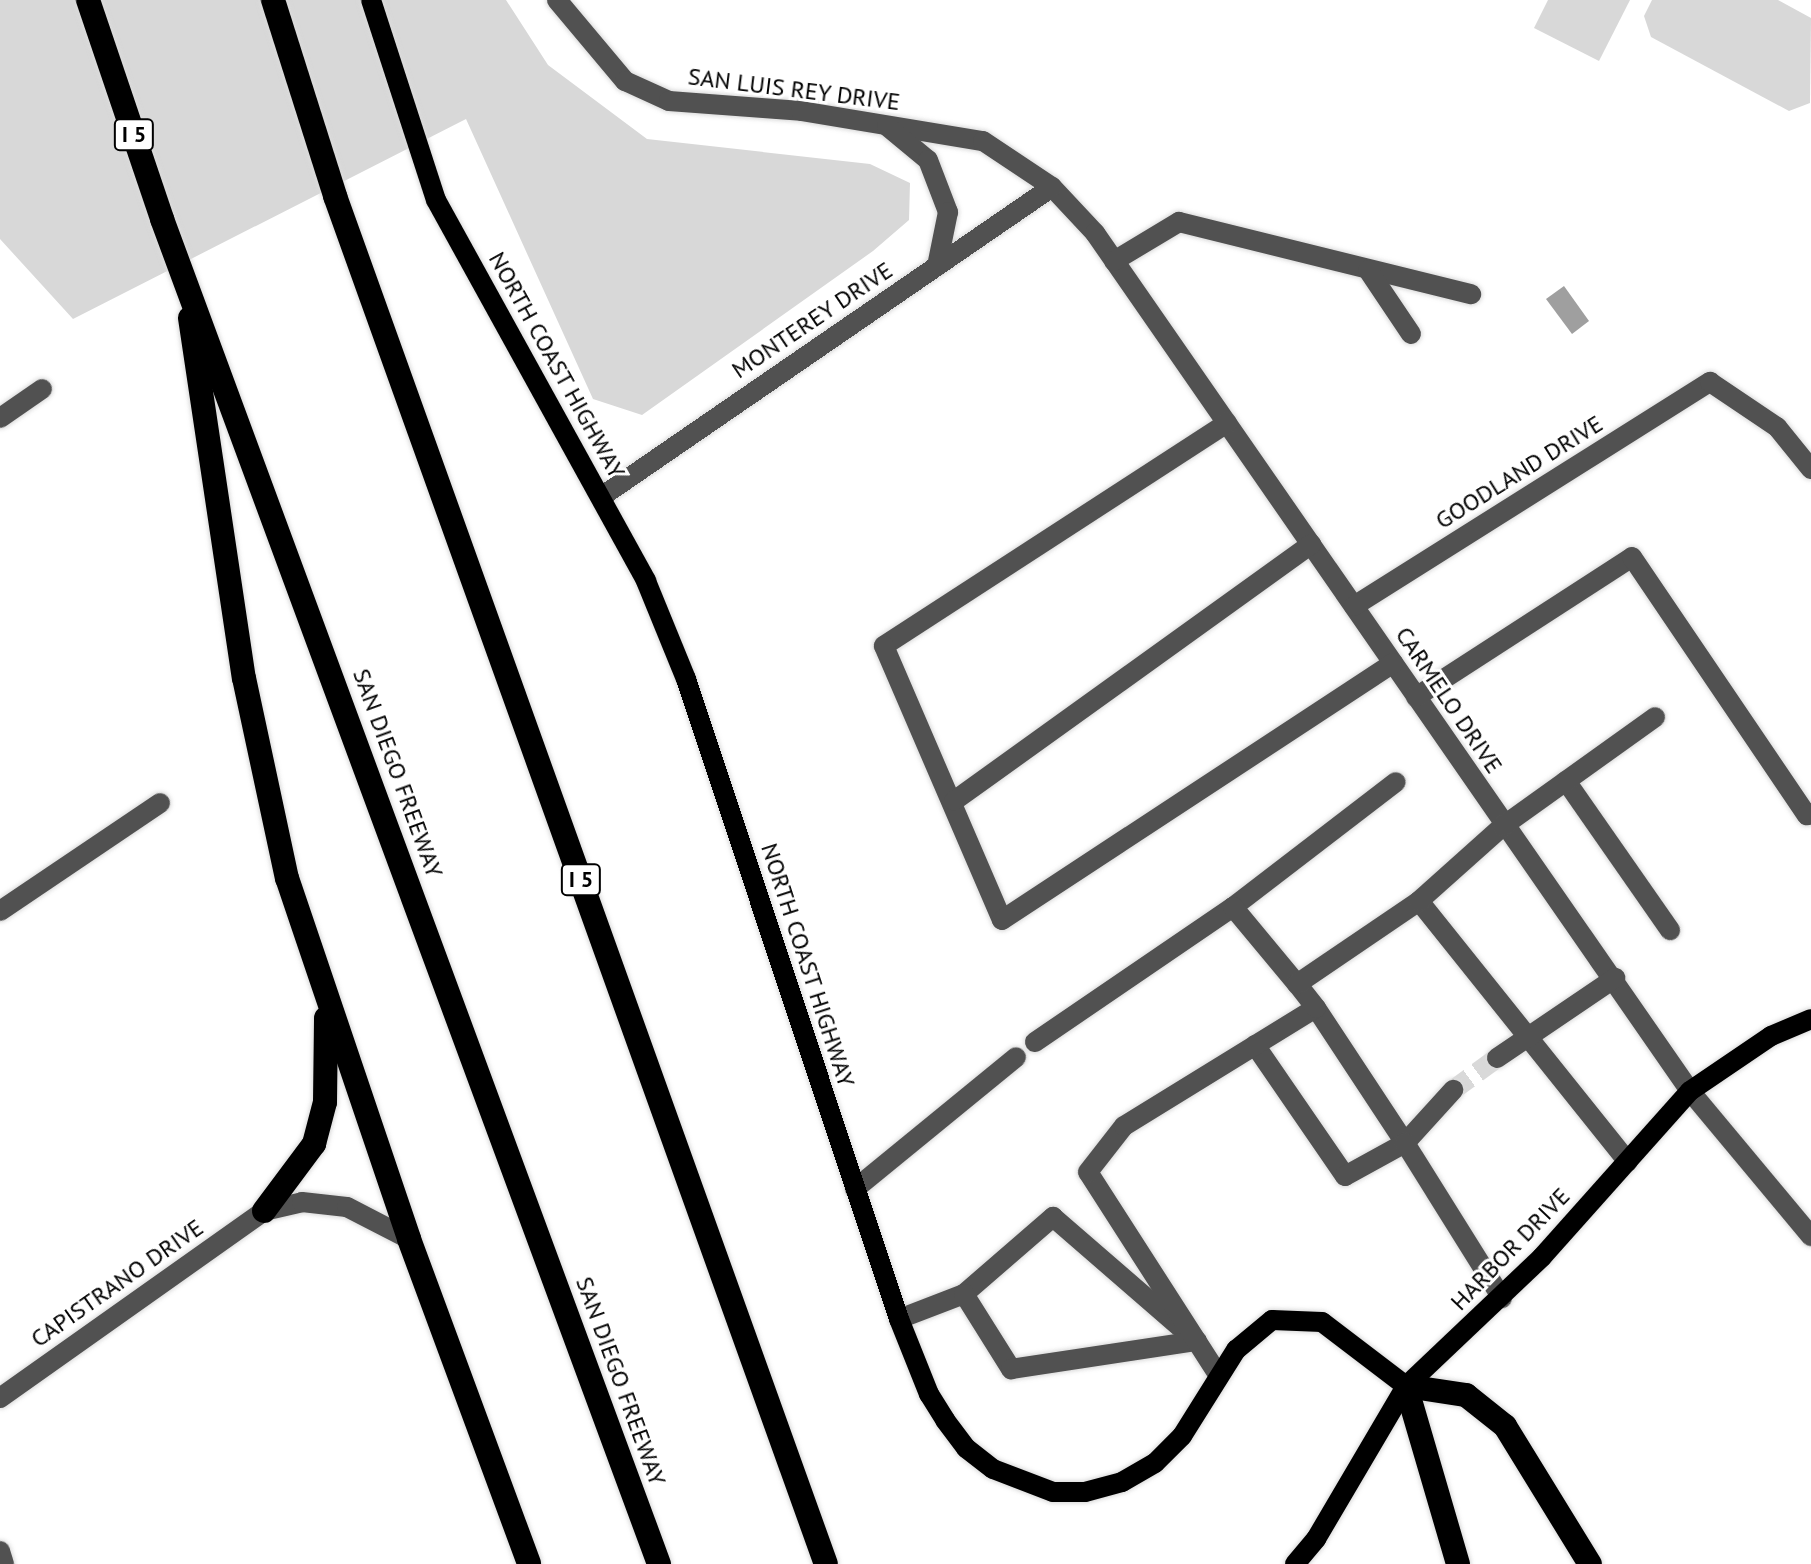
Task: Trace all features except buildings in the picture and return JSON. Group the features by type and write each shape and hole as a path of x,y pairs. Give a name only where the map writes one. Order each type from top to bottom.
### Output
{"highway":[{"name":"SAN DIEGO FREEWAY","path":"88,0 182,269 659,1564"},
{"name":"I 5","path":"273,0 335,196 826,1564"},
{"path":"182,269 244,678 287,878 409,1239 529,1564"},
{"path":"264,1211 314,1144 325,1102 326,1000"},
{"path":"1458,1564 1406,1386 1466,1395 1505,1426 1590,1564"}],"main road":[{"name":"NORTH COAST HIGHWAY","path":"371,0 436,200 646,581 686,679 899,1319 929,1394 966,1448 993,1469 1053,1492 1085,1492 1122,1482 1155,1463 1182,1436 1219,1376 1252,1333 1272,1320 1298,1318 1322,1322 1354,1342 1406,1386"},
{"name":"HARBOR DRIVE","path":"1295,1564 1316,1539 1406,1386 1502,1298 1690,1091 1771,1036 1811,1019"}],"street":[{"name":"SAN LUIS REY DRIVE","path":"557,0 625,81 669,101 885,124 983,141 1052,187"},
{"path":"885,124 928,160 941,191 948,212 937,266"},
{"name":"CARMELO DRIVE","path":"1052,187 1114,261 1503,826 1615,978 1690,1091 1811,1236"},
{"name":"MONTEREY DRIVE","path":"601,497 1052,187"},
{"path":"1114,261 1179,222 1471,294"},
{"path":"1368,270 1411,334"},
{"name":"GOODLAND DRIVE","path":"1354,606 1710,382 1767,419 1811,469"},
{"path":"0,418 42,389"},
{"path":"1227,423 884,646 954,801 1002,920 1393,663"},
{"path":"954,801 1311,544"},
{"path":"1416,697 1632,557 1807,815 1811,813"},
{"path":"1297,984 1419,901 1503,826 1655,717"},
{"path":"1566,781 1670,930"},
{"path":"1035,1042 1233,907 1396,782"},
{"path":"0,911 160,803"},
{"path":"1419,901 1528,1041 1628,1162"},
{"path":"1233,907 1316,1008 1502,1298"},
{"path":"1497,1058 1528,1041 1615,978"},
{"path":"1219,1376 1088,1172 1124,1126 1316,1008"},
{"path":"1255,1045 1345,1176 1405,1143 1453,1090"},
{"path":"855,1189 1016,1057"},
{"path":"264,1211 302,1202 347,1207 409,1239"},
{"name":"CAPISTRANO DRIVE","path":"0,1398 264,1211"},
{"path":"899,1319 964,1294 1053,1217 1197,1341"},
{"path":"964,1294 1011,1369 1197,1341"},
{"path":"0,1551 4,1564"}],"shaded area":[{"path":"0,0 506,0 548,65 647,139 870,164 910,183 909,220 873,251 642,415 593,399 466,119 73,319 0,239"},
{"path":"1548,0 1630,0 1599,61 1534,28"},
{"path":"1652,0 1778,0 1811,18 1810,103 1789,111 1651,37 1644,16"},
{"path":"1564,286 1589,321 1572,334 1546,299"}],"tunnel":[{"path":"1453,1090 1497,1058"}]}
